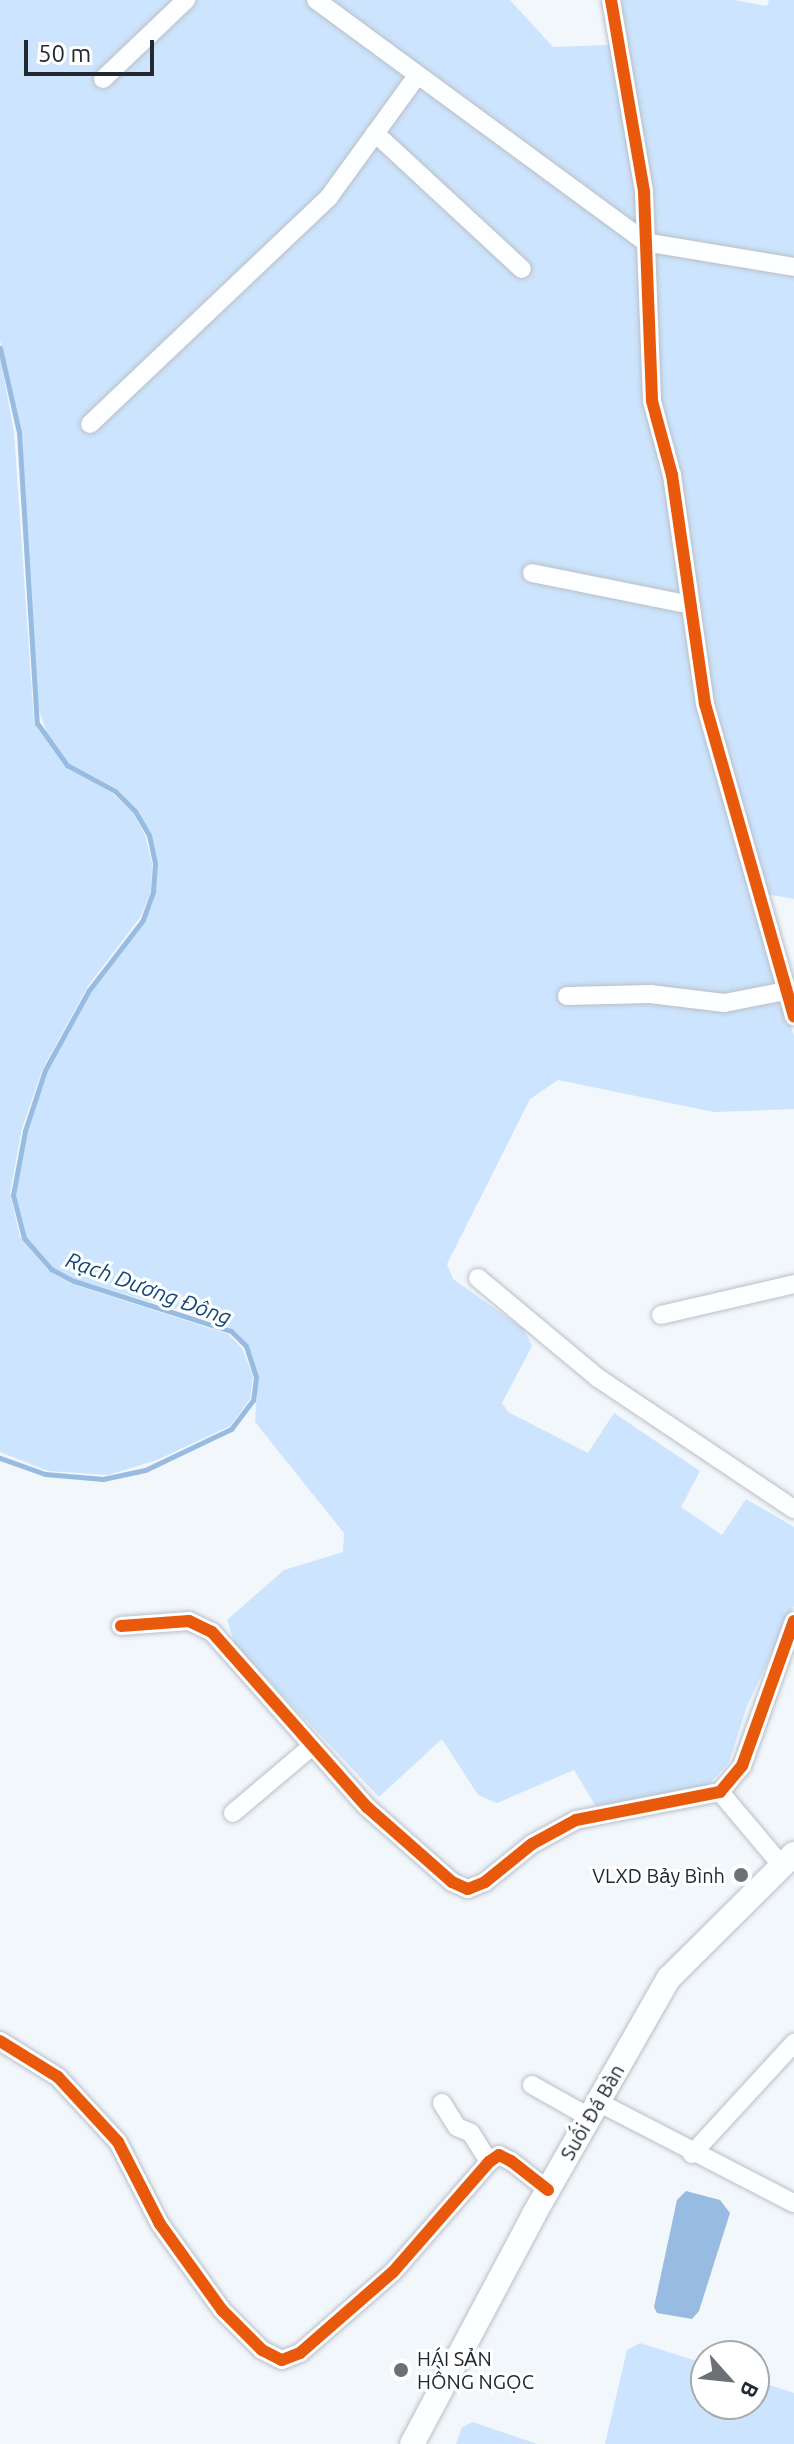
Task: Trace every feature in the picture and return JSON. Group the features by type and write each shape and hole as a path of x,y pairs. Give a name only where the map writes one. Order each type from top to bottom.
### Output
{"street":[{"path":"103,79 186,0"},
{"path":"316,0 645,242 794,267"},
{"path":"611,0 639,145 652,401 672,475 705,704 728,798 794,1017"},
{"path":"90,424 329,197 417,76"},
{"path":"375,133 522,269"},
{"path":"532,573 691,605"},
{"path":"567,996 650,994 724,1003 786,991"},
{"path":"478,1278 598,1378 794,1509"},
{"path":"661,1315 794,1284"},
{"path":"121,1626 146,1621 200,1623 367,1807 452,1882 468,1889 485,1882 532,1844 576,1820 720,1792 742,1766 794,1621"},
{"path":"233,1813 311,1747"},
{"path":"720,1792 788,1860"},
{"name":"Suối Đá Bàn","path":"412,2444 548,2190 669,1978 788,1860"},
{"path":"0,2041 58,2077 118,2142 160,2224 222,2310 262,2350 282,2360 300,2353 393,2272 489,2162 499,2155 548,2190"},
{"path":"692,2154 794,2043"},
{"path":"532,2085 692,2154 794,2203"},
{"path":"442,2103 457,2127 471,2133 489,2162"}],"shaded area":[{"path":"0,0 510,0 553,47 608,45 614,0 734,0 767,6 769,0 794,0 794,899 750,891 794,1036 794,1109 714,1112 558,1080 530,1099 447,1264 453,1279 524,1329 532,1346 502,1403 508,1412 588,1453 614,1413 700,1471 681,1507 722,1535 746,1499 794,1527 794,1606 747,1706 729,1762 707,1787 597,1808 574,1770 497,1803 478,1795 442,1739 379,1797 235,1645 227,1620 284,1570 343,1552 344,1533 255,1422 258,1378 248,1347 233,1330 213,1320 77,1280 53,1268 26,1238 14,1196 26,1132 46,1072 90,991 144,922 155,894 157,865 151,836 138,811 117,789 70,764 51,744 35,699 22,433 0,340"},
{"path":"0,356 14,432 34,723 64,765 111,792 132,811 145,835 152,863 151,891 141,916 88,986 43,1068 22,1128 10,1193 20,1237 49,1271 72,1284 228,1334 242,1348 253,1376 250,1399 230,1426 157,1460 108,1475 48,1471 0,1452"},
{"path":"686,2191 720,2200 730,2213 699,2311 692,2319 657,2313 654,2307 677,2200"},
{"path":"640,2343 690,2359 690,2420 770,2420 770,2385 794,2393 794,2444 605,2444 627,2350"},
{"path":"473,2422 537,2444 456,2444 462,2427"}],"waterway":[{"name":"Rạch Dương Đông","path":"0,348 19,432 37,723 67,765 115,791 135,811 149,835 155,863 153,892 143,920 89,990 45,1070 25,1131 13,1195 24,1238 51,1269 74,1281 231,1331 246,1346 256,1377 253,1400 231,1429 145,1470 103,1479 45,1474 0,1458"}],"cycle path":[{"path":"611,0 644,192 652,401 672,475 705,704 794,1017"},
{"path":"121,1626 189,1621 212,1632 367,1807 452,1882 468,1889 485,1882 532,1844 576,1820 720,1792 742,1766 794,1621"},
{"path":"0,2041 58,2077 118,2142 160,2224 222,2310 262,2350 282,2360 300,2353 393,2272 489,2162 499,2155 548,2190"}],"place":[{"name":"VLXD Bảy Bình","path":"741,1875"},
{"name":"HÁI SẢN HỒNG NGỌC","path":"401,2370"}]}
